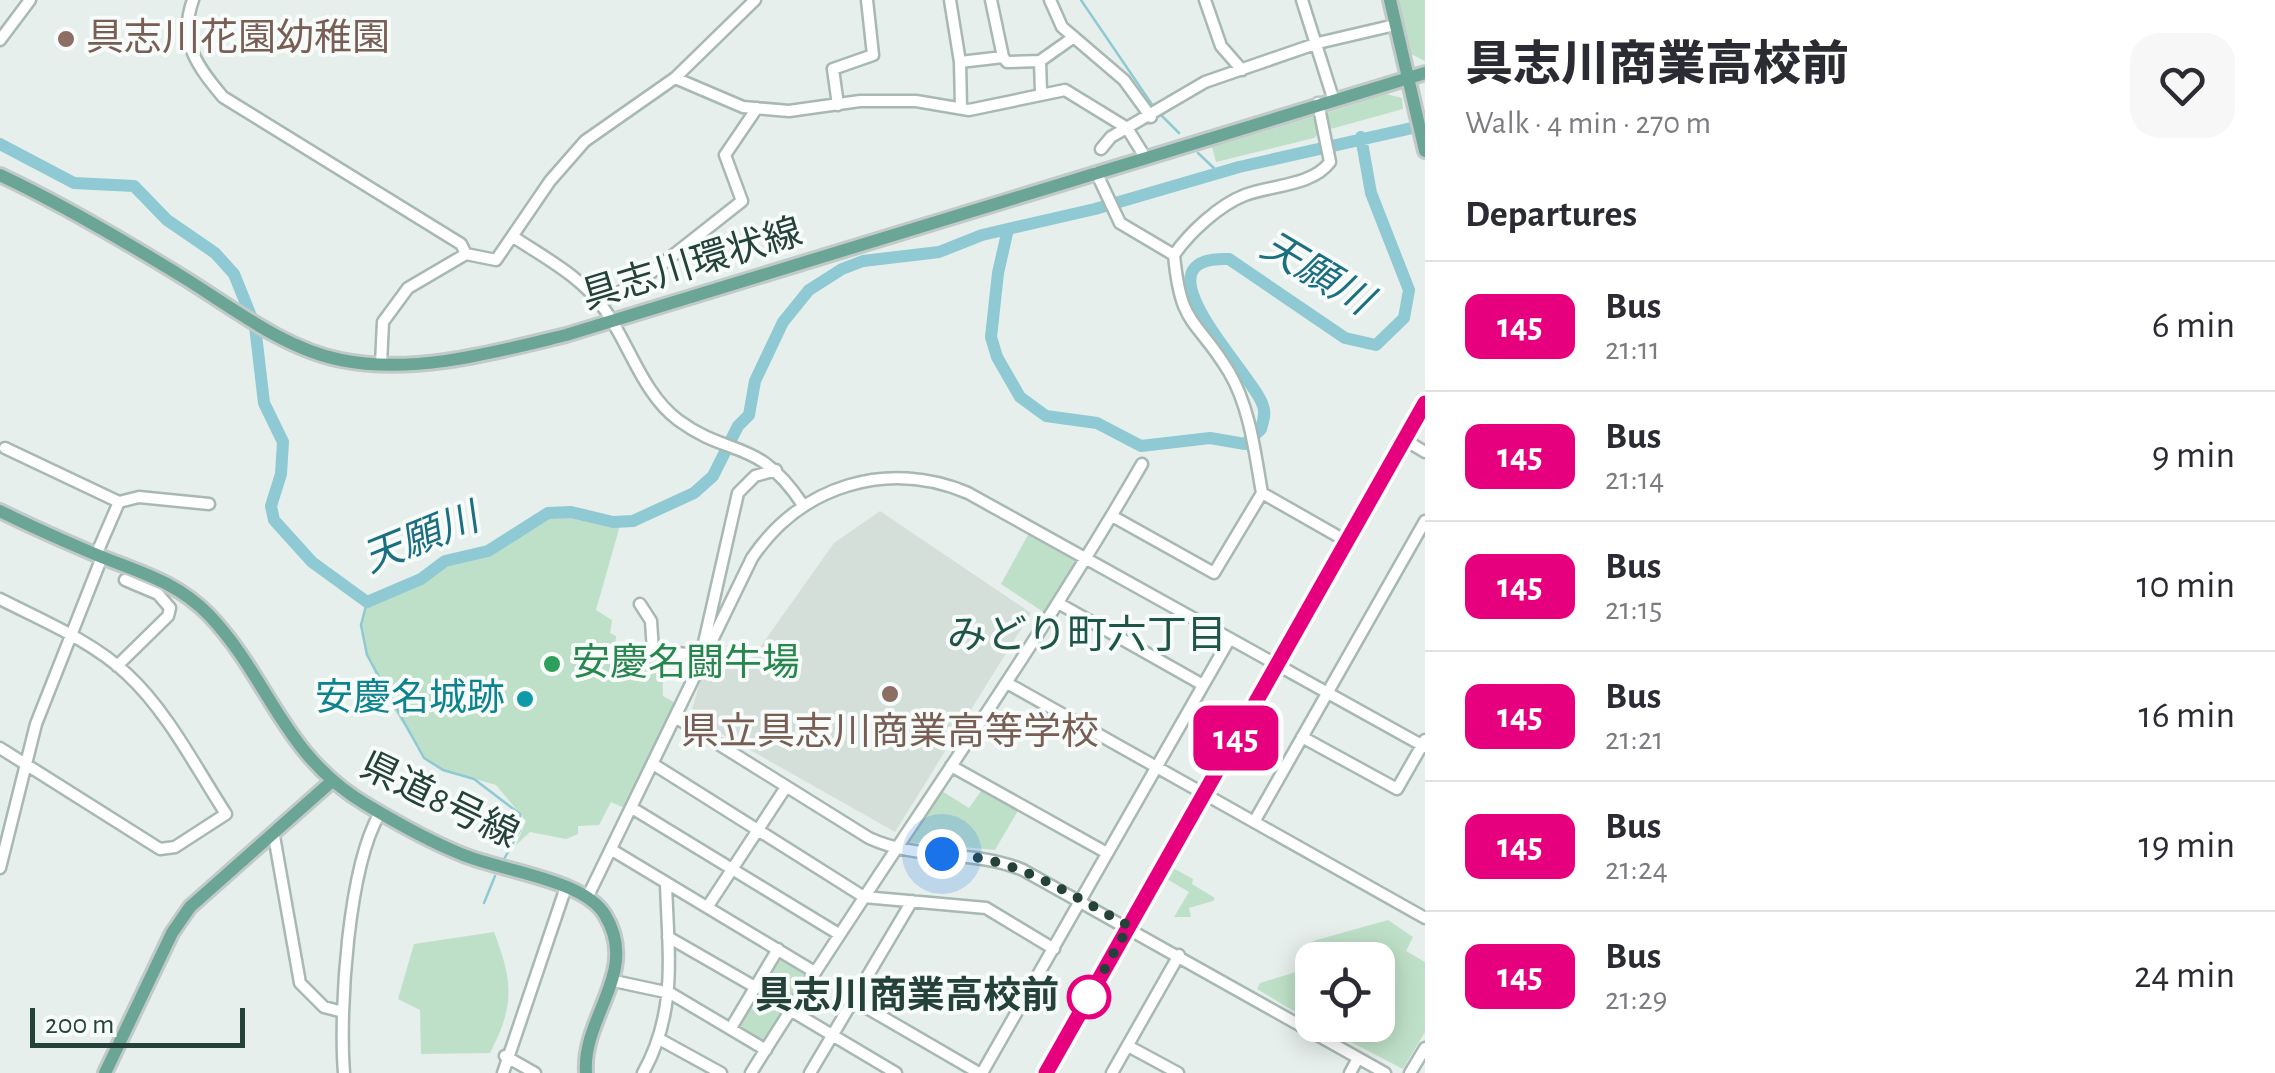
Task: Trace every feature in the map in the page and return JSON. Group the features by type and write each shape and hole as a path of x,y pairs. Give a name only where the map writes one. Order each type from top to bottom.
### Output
{"main road":[{"path":"1390,0 1424,148"},
{"name":"具志川環状線","path":"0,175 283,338 329,358 382,364 478,354 613,321 1425,73"},
{"path":"1046,1073 1425,403"},
{"name":"県道8号線","path":"0,511 163,580 212,618 294,740 331,782 380,813 461,854 588,896"},
{"path":"105,1073 172,933 190,907 331,782"},
{"path":"585,1073 589,1040 614,982 618,956 605,914 588,896"}],"street":[{"path":"0,40 30,0"},
{"path":"193,0 185,22 194,62 223,98 461,244 466,254"},
{"path":"382,364 383,322 408,288 466,254 496,260 515,238 550,181 586,140 674,78 755,0"},
{"path":"838,105 833,70 873,55 867,0"},
{"path":"950,0 960,62 961,107"},
{"path":"991,0 1006,62 1040,61 1074,36"},
{"path":"1050,0 1062,26 1124,80 1150,117"},
{"path":"1205,0 1221,46 1242,70"},
{"path":"1302,0 1333,98"},
{"path":"1101,149 1127,128 1205,82 1318,43 1395,25"},
{"path":"960,62 1003,56"},
{"path":"1040,61 1042,92"},
{"path":"674,78 727,102 788,111 916,101 969,110 1065,90 1127,128 1145,157"},
{"path":"1112,516 1214,573 1262,493 1246,418 1228,371 1186,320 1178,296 1174,255 1186,237 1241,196 1321,174 1330,162 1318,103"},
{"path":"600,303 643,279 742,201 725,155 757,108"},
{"path":"1096,172 1120,223 1174,255"},
{"path":"515,238 585,285 613,321 654,394 676,418 758,456 776,470 803,505"},
{"path":"1405,440 1425,452"},
{"path":"5,448 119,502 139,497 209,504"},
{"path":"752,1073 837,933 1007,683 1142,464"},
{"path":"702,657 738,492 754,476 776,470"},
{"path":"588,896 752,558 768,536 803,505 867,479 923,478 968,492 1277,667 1424,744 1396,789 1302,738"},
{"path":"1262,493 1348,542"},
{"path":"0,868 36,724 119,502"},
{"path":"1254,822 1425,521"},
{"path":"117,666 168,616 170,608 158,594 125,580"},
{"path":"0,599 71,636 117,666 144,692 226,814 175,847 160,849 0,748"},
{"path":"1058,603 1203,685"},
{"path":"640,604 651,621 653,651 702,657"},
{"path":"854,1001 981,1073 1230,640"},
{"path":"1007,683 1425,918"},
{"path":"676,717 861,833 894,848 993,859 1129,926 1384,1073"},
{"path":"653,764 864,896 986,908 1054,949"},
{"path":"951,766 1107,853"},
{"path":"708,906 786,787"},
{"path":"632,808 837,933"},
{"path":"344,1073 349,940 362,869 380,813"},
{"path":"274,836 300,983 324,1007 344,1012"},
{"path":"612,850 814,970"},
{"path":"643,1073 662,1040 670,992 666,883"},
{"path":"503,1073 566,888"},
{"path":"810,1073 912,902"},
{"path":"668,937 755,987"},
{"path":"731,1028 778,949"},
{"path":"1112,1073 1179,954"},
{"path":"614,982 670,992 766,1050"},
{"path":"790,1010 896,1073"},
{"path":"662,1040 721,1073"},
{"path":"1128,1046 1178,1073"},
{"path":"1410,1073 1425,1048"},
{"path":"506,1056 535,1073"},
{"path":"1350,1073 1358,1058"}],"shaded area":[{"path":"880,511 1031,613 895,832 690,716 710,648 746,667 834,543"}],"green space":[{"path":"1399,0 1425,0 1425,61 1409,53"},
{"path":"1386,94 1402,98 1403,109 1327,130 1323,114"},
{"path":"1316,116 1320,133 1314,138 1216,162 1212,147"},
{"path":"571,512 621,522 596,610 612,620 610,633 616,636 615,648 651,652 662,660 663,696 679,705 631,811 611,802 599,825 578,826 578,834 566,839 530,832 516,845 526,821 496,785 443,770 424,758 382,690 367,655 361,625 367,602 375,596 421,579 445,561 499,546 548,513"},
{"path":"1028,526 1086,559 1048,615 1001,584 1028,535"},
{"path":"984,787 1020,807 995,850 909,842 907,835 940,790 969,808"},
{"path":"1173,868 1215,898 1189,908 1191,917 1174,917 1189,892 1167,879"},
{"path":"1388,920 1413,937 1406,951 1425,962 1425,1032 1403,1069 1351,1042 1395,1042 1395,942 1313,941"},
{"path":"494,932 505,965 508,993 504,1021 490,1053 421,1054 420,1010 398,999 414,944"},
{"path":"783,952 813,971 768,1047 741,1031 741,1023"},
{"path":"1295,972 1295,1012 1257,989 1260,983"}],"waterway":[{"path":"1081,0 1153,106"},
{"path":"1158,112 1179,133"},
{"name":"天願川","path":"0,144 74,183 134,186 167,220 215,253 234,274 255,326 264,403 283,442 281,474 271,506 274,520 312,562 367,602 421,579 445,561 488,551 548,513 571,512 613,522 633,521 694,493 713,476 738,426 749,415 755,381 783,322 809,290 842,269 863,261 939,252 982,235 1095,209 1239,167 1425,125"},
{"name":"天願川","path":"1008,229 998,273 991,337 997,357 1020,397 1046,416 1097,423 1141,446 1210,438 1245,444 1261,429 1263,406 1206,320 1194,296 1191,276 1201,263 1229,259 1345,338 1376,345 1404,318 1409,290 1371,193 1361,137"},
{"path":"1198,153 1218,172"},
{"path":"367,602 361,625 367,655 424,758 443,770 474,779 520,814 520,830 503,861"},
{"path":"484,903 495,876"}],"bus line":[{"name":"145","path":"1046,1073 1425,403"}],"place":[{"name":"具志川花園幼稚園","path":"66,39"},
{"name":"安慶名闘牛場","path":"552,664"},
{"name":"県立具志川商業高等学校","path":"890,694"},
{"name":"安慶名城跡","path":"525,699"},
{"name":"具志川商業高校前","path":"1089,997"}],"district":[{"name":"みどり町六丁目","path":"1087,636"}],"route":[{"path":"942,854 981,856 1014,866 1129,926 1089,997"}]}
